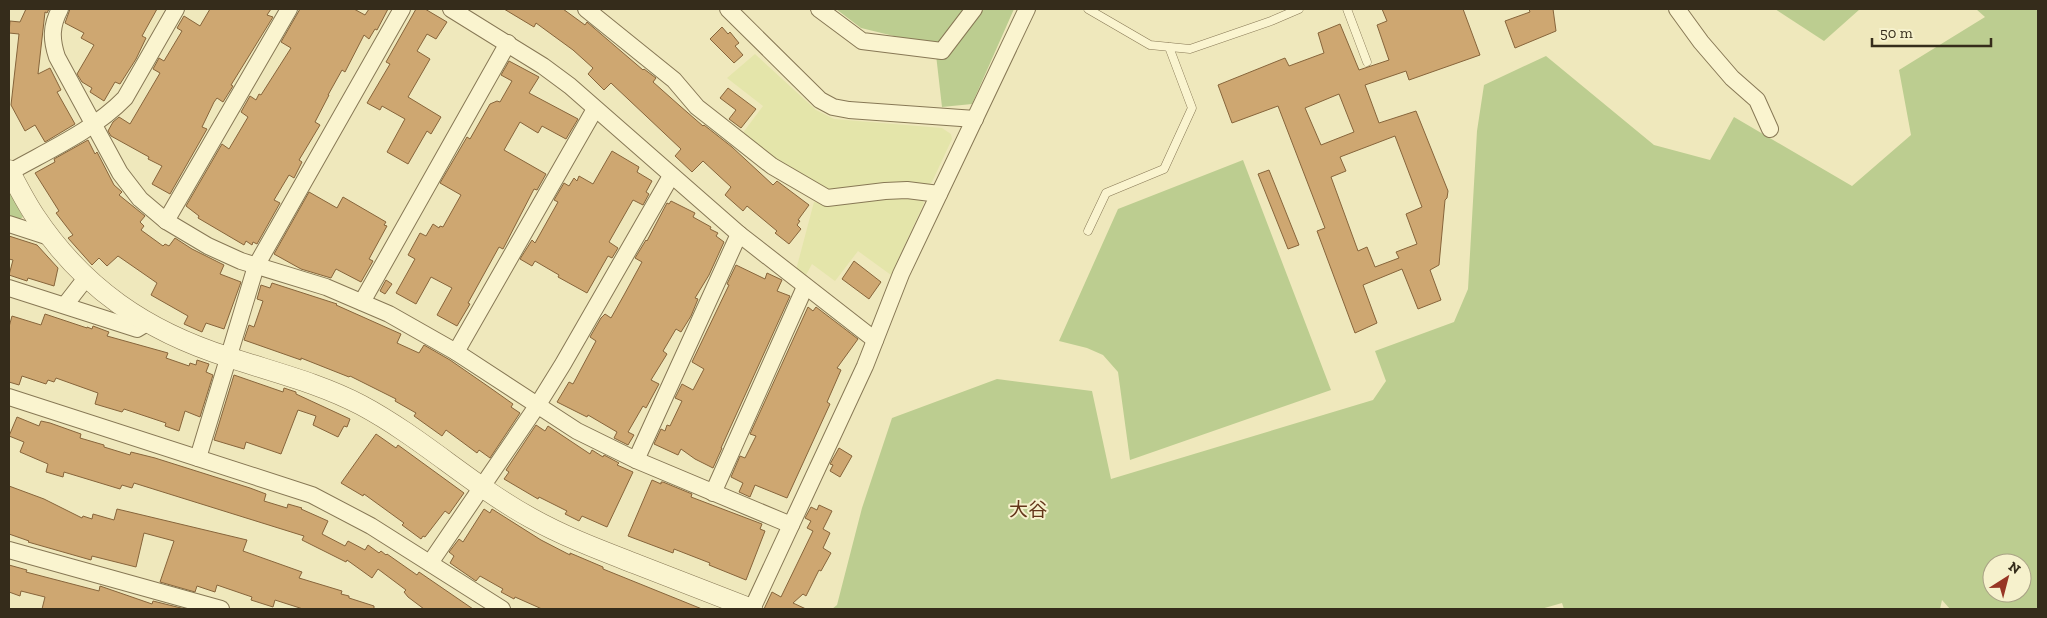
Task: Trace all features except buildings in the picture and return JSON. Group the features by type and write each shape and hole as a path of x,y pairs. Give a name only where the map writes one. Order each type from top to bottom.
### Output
{"street":[{"path":"60,9 53,21 52,39 57,57 92,125 120,173 140,199 166,221 208,246 256,266 326,287 362,302 413,327 456,352 577,431 636,460 791,525"},
{"path":"176,9 125,98 110,113 9,171 32,210 52,238 86,278 147,323 171,336 337,393 388,420 528,517 568,538 752,609 865,366 901,274 1027,9"},
{"path":"166,221 289,9"},
{"path":"198,458 256,266 402,9"},
{"path":"451,9 543,66 595,108 739,234 875,340"},
{"path":"586,9 645,55 674,80 697,107 749,149 772,166 827,198 900,190 939,194"},
{"path":"728,9 805,87 820,100 834,107 849,110 976,119"},
{"path":"819,9 862,41 942,51 974,9"},
{"path":"1677,9 1701,42 1732,78 1756,100 1770,129"},
{"path":"362,302 508,43"},
{"path":"456,352 595,108"},
{"path":"430,563 537,406 671,176"},
{"path":"9,224 52,238"},
{"path":"636,460 739,234"},
{"path":"65,306 86,278"},
{"path":"713,493 805,286"},
{"path":"9,288 137,329 147,323"},
{"path":"9,397 312,495 349,513 502,609"},
{"path":"9,550 181,604 222,609"}],"lane":[{"path":"1088,9 1150,44 1190,50 1299,9"},
{"path":"1347,9 1367,62"},
{"path":"1088,231 1106,193 1164,169 1192,108 1169,47"}],"green space":[{"path":"836,9 1014,9 972,104 942,107 935,46 861,28"},
{"path":"1775,9 1860,9 1824,41"},
{"path":"1976,9 2038,9 2038,609 1950,609 1942,600 1940,609 1564,609 1562,603 1541,609 832,609 837,605 862,508 892,418 997,379 1092,391 1111,479 1373,400 1386,381 1375,351 1454,322 1468,289 1477,131 1484,85 1546,56 1654,145 1710,160 1734,117 1852,186 1911,135 1899,70 1985,17"},
{"path":"755,54 816,110 834,119 942,128 951,134 952,139 932,182 926,187 827,192 779,162 742,134 763,106 727,78"},
{"path":"1243,160 1331,390 1130,460 1118,372 1103,355 1087,348 1059,341 1118,209"},
{"path":"9,191 23,217 16,222 9,220"},
{"path":"904,195 922,199 924,203 891,275 858,251 835,281 812,264 806,275 796,270 814,202 827,204"}],"district":[{"name":"大谷","path":"1028,509"}]}
